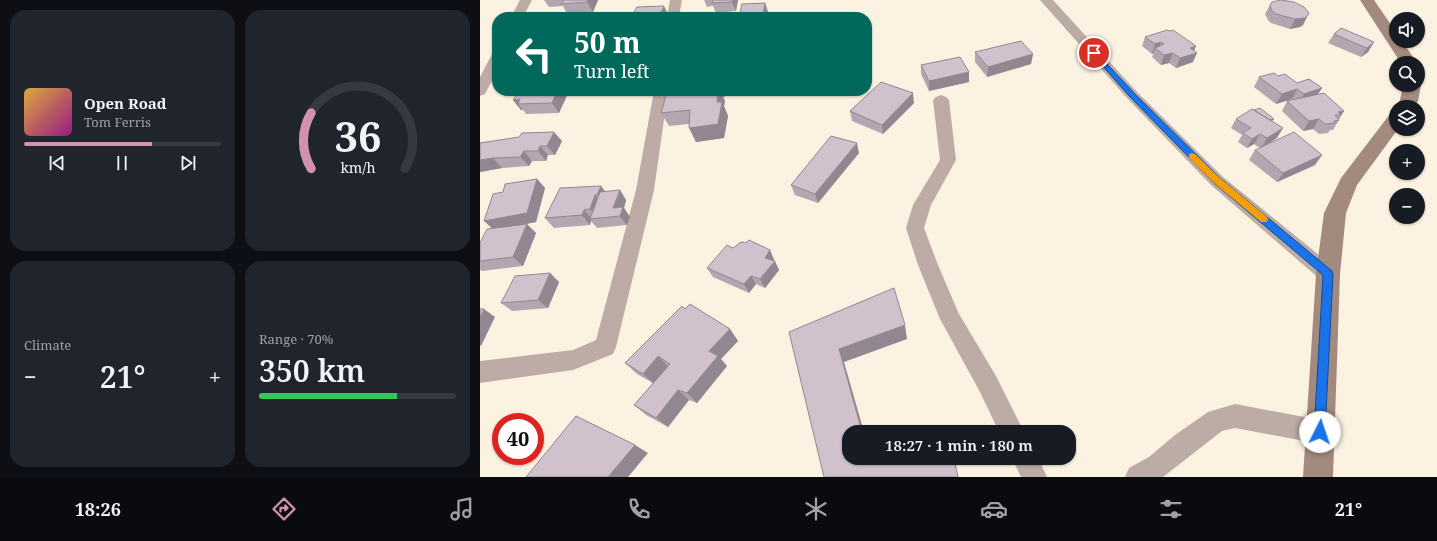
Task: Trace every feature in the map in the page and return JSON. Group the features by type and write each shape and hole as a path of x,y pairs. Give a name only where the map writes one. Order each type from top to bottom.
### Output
{"street":[{"path":"520,12 526,0"},
{"path":"674,12 676,0"},
{"path":"1046,0 1132,95 1217,181 1328,274"},
{"path":"1367,0 1404,56"},
{"path":"480,91 492,67"},
{"path":"480,372 573,360 605,347 644,190 660,96"},
{"path":"941,100 948,160 922,205 915,228 928,265 951,319 988,384 1008,425"},
{"path":"1318,477 1328,274 1335,213 1348,183 1389,127"},
{"path":"1138,477 1158,466 1184,444 1217,420 1235,416 1320,432"},
{"path":"1028,465 1034,477"}],"building":[{"path":"564,0 588,0 587,2 561,4"},
{"path":"713,0 733,0 732,2 712,3"},
{"path":"1281,0 1294,2 1304,7 1309,13 1308,15 1305,18 1295,19 1276,14 1272,11 1270,5 1272,2"},
{"path":"765,3 764,12 740,12 742,4"},
{"path":"664,6 661,12 634,12 637,7"},
{"path":"1341,28 1374,42 1367,48 1334,34"},
{"path":"1167,30 1173,30 1196,46 1190,48 1197,53 1180,58 1173,53 1164,55 1155,48 1164,44 1161,42 1155,44 1145,37"},
{"path":"1021,41 1033,54 988,67 975,52"},
{"path":"960,57 969,72 929,81 921,65"},
{"path":"1274,73 1278,76 1285,74 1297,83 1309,79 1322,88 1304,94 1297,89 1282,94 1259,77"},
{"path":"881,82 913,93 882,125 850,111 866,96 872,96 872,90"},
{"path":"1324,93 1344,111 1338,112 1341,115 1335,115 1339,120 1334,121 1335,123 1325,124 1319,119 1309,121 1287,101"},
{"path":"516,96 555,96 552,103 518,104 520,99 513,100"},
{"path":"666,96 718,96 717,102 722,102 718,124 689,128 690,110 661,113"},
{"path":"1260,108 1274,119 1270,120 1254,110"},
{"path":"1252,109 1283,128 1267,138 1260,134 1252,139 1243,133 1251,128 1236,119"},
{"path":"554,132 547,146 540,146 538,151 524,151 520,157 480,160 480,143 519,137 522,133"},
{"path":"1294,132 1322,155 1283,173 1255,150"},
{"path":"831,136 857,143 815,194 791,185"},
{"path":"537,179 527,213 484,221 493,194 503,192 505,184"},
{"path":"601,186 597,195 595,195 590,209 584,210 582,215 545,218 560,188"},
{"path":"620,190 613,208 623,207 620,216 590,219 600,192"},
{"path":"527,224 513,257 480,261 480,243 487,229"},
{"path":"749,240 770,250 765,258 775,261 760,279 751,276 744,284 707,268 727,245 733,248 741,242 746,243"},
{"path":"550,273 538,300 501,303 515,276"},
{"path":"894,288 905,325 839,349 860,425 842,425 842,465 955,465 958,477 824,477 789,332"},
{"path":"690,304 730,329 709,351 718,356 687,393 678,390 656,418 634,405 670,364 658,356 643,374 625,363 682,306 685,309"},
{"path":"480,309 484,309 480,317"},
{"path":"576,416 635,445 608,477 526,477 536,465 544,465 544,455"}],"slow traffic":[{"path":"1192,156 1217,181 1264,220"}],"route":[{"path":"1094,53 1132,95 1217,181 1328,274 1320,432"}]}
